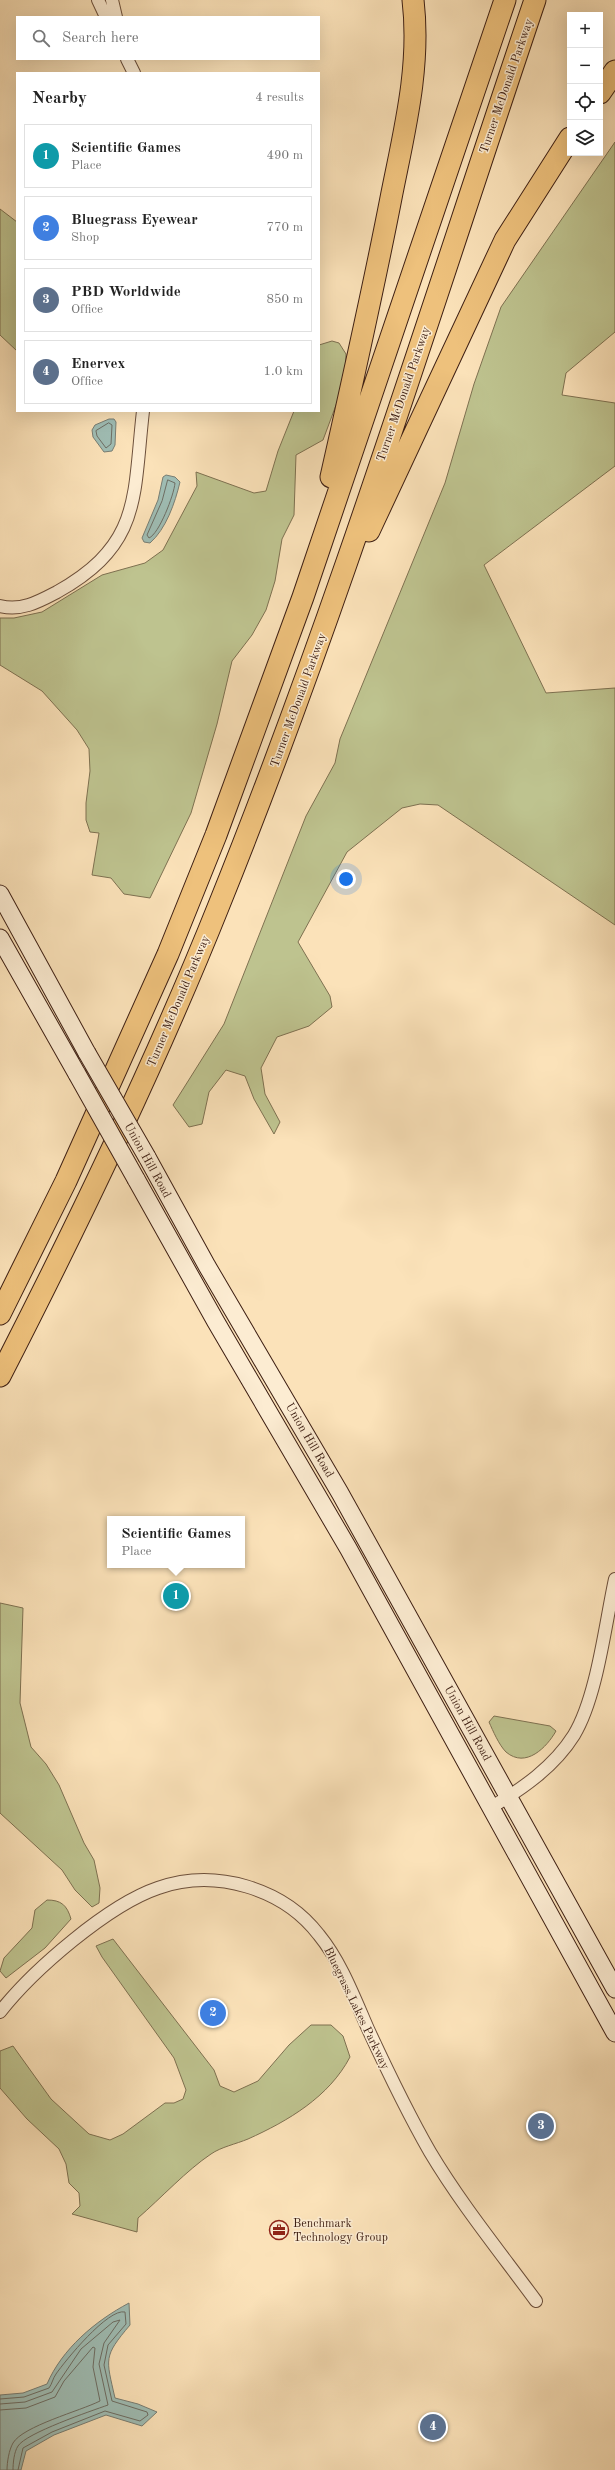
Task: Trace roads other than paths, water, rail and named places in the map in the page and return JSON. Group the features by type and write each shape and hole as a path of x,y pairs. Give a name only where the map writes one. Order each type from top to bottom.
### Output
{"highway":[{"path":"302,597 371,303 415,73 413,0"},
{"path":"0,1314 66,1181 168,954 216,835 302,597 505,0"},
{"name":"Turner McDonald Parkway","path":"0,1376 88,1202 189,978 247,835 326,624 535,0"},
{"path":"603,89 615,71"},
{"path":"326,624 505,240 567,143"}],"street":[{"path":"98,0 106,16"},
{"path":"112,0 116,16"},
{"path":"128,60 134,72"},
{"path":"0,606 22,608 44,599 81,578 102,561 115,545 126,525 132,505 142,412"},
{"name":"Union Hill Road","path":"0,894 87,1053 147,1157 207,1266 337,1486 615,1989"},
{"name":"Union Hill Road","path":"0,938 216,1322 348,1548 615,2033"},
{"path":"490,1808 526,1786 566,1746 579,1726 592,1689 615,1580"},
{"name":"Bluegrass Lakes Parkway","path":"0,2012 24,1984 69,1945 128,1902 144,1893 174,1884 216,1881 240,1884 272,1896 307,1921 327,1946 388,2071 430,2152 536,2301"}],"water":[{"path":"109,419 114,419 116,422 115,445 112,451 104,452 93,437 92,430 95,425"},
{"path":"166,475 175,477 180,482 175,498 161,531 150,543 144,542 142,538 158,500 163,477"},
{"path":"129,2303 130,2325 115,2344 109,2358 110,2374 115,2398 138,2404 157,2412 142,2426 106,2415 54,2435 26,2451 21,2470 0,2470 0,2395 23,2393 47,2384 61,2359 81,2337 104,2318"}],"place":[{"name":"Scientific Games","path":"176,1596"},
{"name":"Bluegrass Eyewear","path":"213,2013"},
{"name":"PBD Worldwide","path":"541,2126"},
{"name":"Benchmark Technology Group","path":"279,2230"},
{"name":"Enervex","path":"433,2427"}]}
